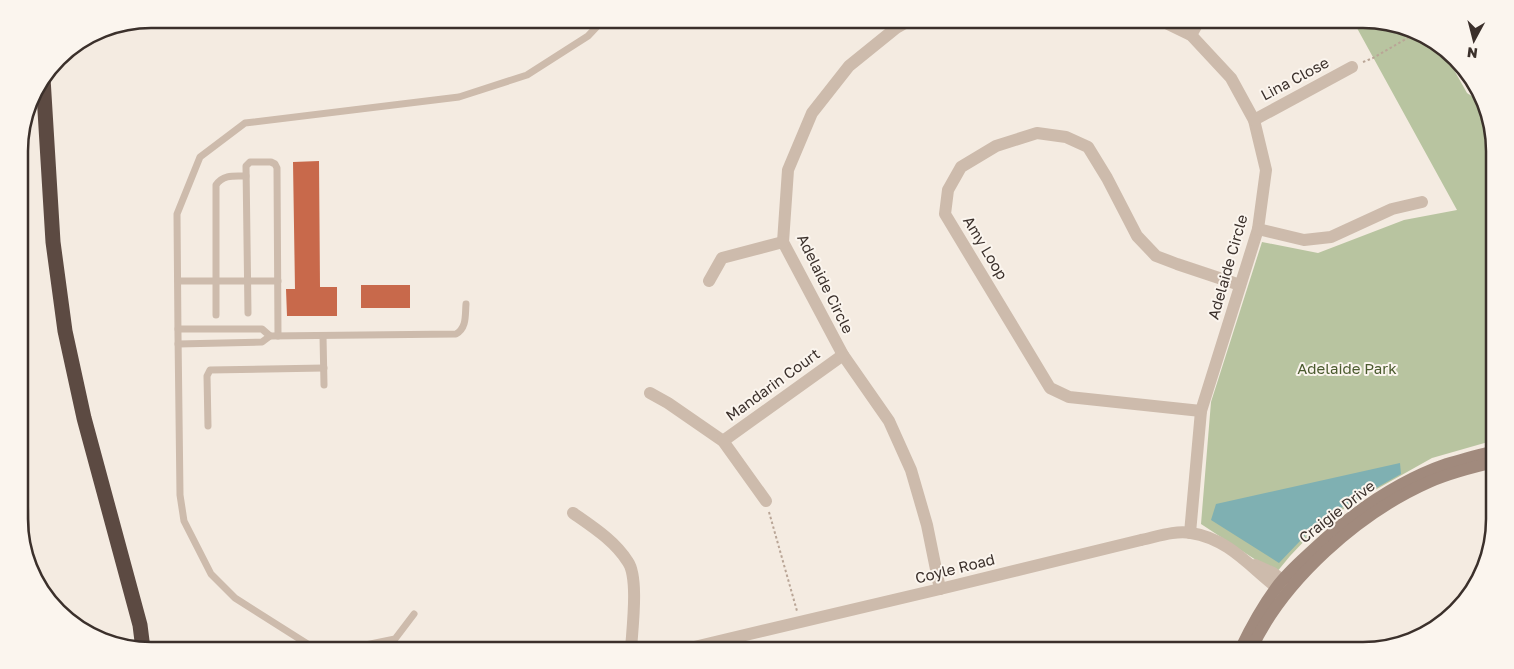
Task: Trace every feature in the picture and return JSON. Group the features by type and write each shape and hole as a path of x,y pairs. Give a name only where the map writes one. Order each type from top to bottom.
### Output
{"highway":[{"path":"45,88 53,242 65,331 84,418 140,625 142,641"}],"main road":[{"name":"Craigie Drive","path":"1256,641 1284,587 1290,571 1328,536 1386,493 1446,465 1486,454"},
{"name":"Craigie Drive","path":"1244,641 1249,632 1284,587 1370,516 1411,490 1444,476 1486,464"}],"street":[{"name":"Adelaide Circle","path":"896,28 849,66 812,114 788,170 783,242 842,355 889,421 911,470 927,525 940,589"},
{"name":"Adelaide Circle","path":"1177,28 1191,35 1231,78 1254,120 1266,170 1258,229 1201,411 1190,533"},
{"path":"1191,35 1195,28"},
{"name":"Lina Close","path":"1254,120 1352,66"},
{"name":"Amy Loop","path":"1201,411 1069,397 1050,388 945,214 948,190 961,167 996,146 1037,133 1066,137 1088,147 1107,178 1137,236 1156,256 1240,285"},
{"path":"1258,229 1304,240 1331,237 1392,209 1422,202"},
{"path":"709,281 722,258 783,242"},
{"name":"Mandarin Court","path":"723,441 842,355"},
{"name":"Mandarin Court","path":"650,393 668,403 723,441 766,501"},
{"path":"574,513 608,538 630,563 634,595 631,642"},
{"name":"Coyle Road","path":"717,642 1174,533 1190,533 1224,544 1250,563 1268,582 1284,587"}],"lane":[{"path":"304,642 235,598 211,574 184,522 180,495 178,214 200,157 245,123 459,97 526,75 588,36 596,28"},
{"path":"248,313 246,166 250,162 271,162 276,166 278,336"},
{"path":"216,315 216,185 221,179 228,176 246,176"},
{"path":"178,281 278,281"},
{"path":"178,344 262,342 270,336 456,334 464,327 466,304"},
{"path":"178,329 262,329 270,336"},
{"path":"324,336 324,385"},
{"path":"208,426 207,376 210,370 324,368"},
{"path":"381,642 395,639 414,614"}],"path":[{"path":"1352,66 1373,58 1410,37"},
{"path":"766,501 800,622"}],"green space":[{"name":"Adelaide Park","path":"1357,28 1388,30 1403,34 1425,44 1438,53 1449,61 1449,65 1451,65 1467,93 1474,98 1482,119 1486,150 1486,443 1432,458 1350,504 1309,536 1276,573 1201,524 1211,402 1262,242 1318,253 1404,220 1457,210"}],"water":[{"path":"1400,463 1401,474 1321,519 1279,563 1211,520 1216,504"}],"building":[{"path":"319,161 320,287 337,287 337,316 287,316 286,289 295,289 293,162"},
{"path":"361,285 410,285 410,308 361,308"}]}
